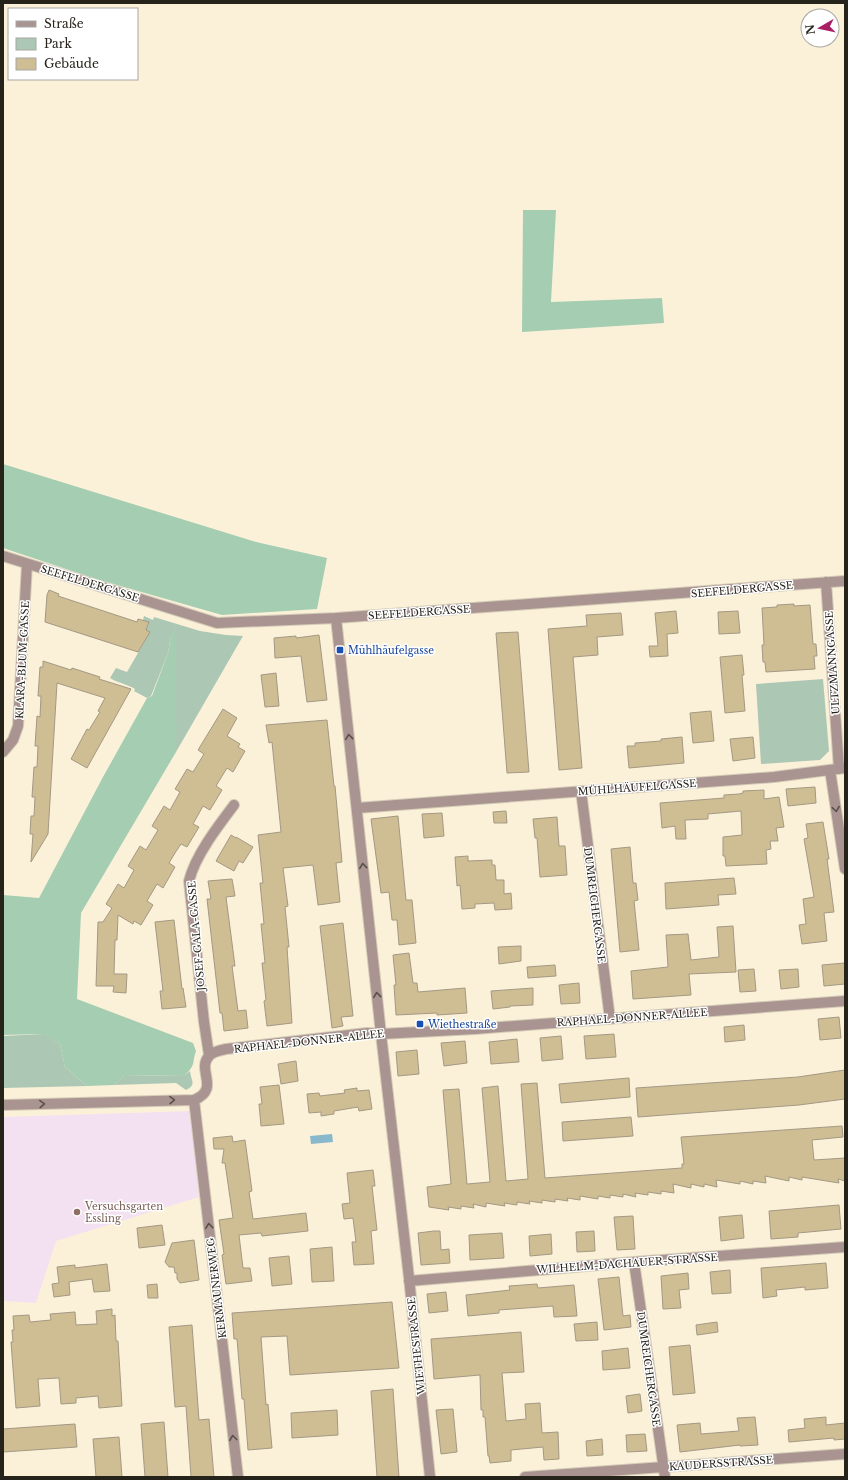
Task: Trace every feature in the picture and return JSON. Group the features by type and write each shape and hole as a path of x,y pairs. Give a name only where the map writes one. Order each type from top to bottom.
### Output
{"street":[{"name":"SEEFELDERGASSE","path":"3,556 217,623 336,618 845,581"},
{"name":"KLARA-BLUM-GASSE","path":"3,752 12,740 18,726 27,564"},
{"name":"ULTZMANNGASSE","path":"826,582 845,869"},
{"name":"WIETHESTRASSE","path":"336,618 380,1034 430,1477"},
{"name":"MÜHLHÄUFELGASSE","path":"357,808 774,777 838,769"},
{"name":"DUMREICHERGASSE","path":"581,791 610,1019"},
{"name":"JOSEF-GALA-GASSE","path":"209,1055 189,881 195,865 217,828 234,805"},
{"name":"RAPHAEL-DONNER-ALLEE","path":"209,1055 226,1049 367,1033 380,1034 475,1029 845,1001"},
{"path":"3,1105 194,1100 202,1097 207,1090 206,1060 209,1055"},
{"name":"KERMAUNERWEG","path":"194,1100 238,1477"},
{"name":"WILHELM-DACHAUER-STRASSE","path":"409,1281 634,1262 845,1247"},
{"name":"DUMREICHERGASSE","path":"634,1262 664,1472"},
{"name":"KAUDERSSTRASSE","path":"525,1477 664,1472 845,1454"}],"shaded area":[{"name":"Versuchsgarten Essling","path":"190,1111 199,1197 56,1241 36,1303 3,1301 3,1117"}],"green space":[{"path":"523,210 556,210 551,302 662,298 664,323 522,332"},
{"path":"3,464 256,542 327,558 317,609 222,615 96,579 3,548"},
{"path":"144,616 153,620 154,617 200,631 243,636 176,752 176,625 170,641 168,653 151,696 147,698 134,691 135,689 132,687 110,678 116,668 127,672 150,632 140,628 147,628 149,623 143,620"},
{"path":"176,624 176,752 81,913 77,999 193,1043 196,1051 192,1066 185,1075 124,1076 114,1085 87,1086 65,1067 60,1044 43,1034 3,1035 3,895 39,898 147,698 152,696 168,653 170,641"},
{"path":"823,679 829,751 820,760 761,764 756,684"},
{"path":"44,1034 60,1044 65,1067 87,1086 3,1088 3,1036"},
{"path":"190,1071 192,1084 186,1090 176,1083 114,1085 124,1076 185,1075"}],"water":[{"path":"332,1134 333,1142 311,1144 310,1136"}],"building":[{"path":"49,590 59,594 58,596 137,622 138,619 149,622 146,630 150,632 138,652 45,622 47,595"},
{"path":"794,604 794,606 810,605 813,644 816,644 817,656 814,656 815,669 766,672 765,662 763,662 762,645 764,645 762,608"},
{"path":"676,611 678,633 667,634 668,656 650,657 649,646 658,646 655,613"},
{"path":"738,611 740,633 719,634 718,612"},
{"path":"621,613 623,635 597,637 598,655 573,657 582,768 559,770 548,629 587,626 586,615"},
{"path":"518,632 529,772 507,773 496,633"},
{"path":"319,635 327,700 307,702 301,656 275,658 274,638 296,636 296,638"},
{"path":"742,655 745,711 725,713 720,657"},
{"path":"43,661 71,670 72,668 100,677 99,679 131,689 87,768 71,759 87,729 89,730 100,712 98,711 105,698 57,683 48,834 31,862 33,834 30,834 31,816 34,816 35,797 32,797 34,767 37,767 38,746 35,746 37,716 40,717 41,696 38,696 40,667 43,667"},
{"path":"276,673 279,706 265,707 261,675"},
{"path":"223,709 237,718 227,736 240,744 238,747 245,751 233,772 227,768 216,786 222,790 210,810 203,806 193,824 199,827 187,847 181,844 169,863 175,867 163,888 157,884 147,901 153,905 141,925 134,921 133,924 118,915 117,940 115,940 114,974 127,974 126,993 113,992 114,986 96,986 98,922 103,922 112,908 106,904 118,884 124,888 134,870 128,866 140,846 146,850 158,830 152,826 164,806 170,810 180,792 175,789 187,769 193,772 204,754 198,750"},
{"path":"711,711 714,741 693,743 690,713"},
{"path":"327,720 342,862 336,863 340,902 318,905 313,865 283,868 288,906 285,907 289,947 287,947 292,1023 267,1026 262,963 265,963 261,924 264,924 260,883 263,883 258,835 281,832 272,742 269,743 266,725"},
{"path":"682,737 684,763 629,768 627,746 635,746 635,743 661,741 661,739"},
{"path":"753,737 755,758 733,761 730,739"},
{"path":"815,787 816,803 788,806 786,789"},
{"path":"764,790 764,799 779,797 784,827 776,828 778,841 770,841 771,849 766,850 767,864 726,866 725,856 723,856 723,837 742,835 741,811 708,814 708,819 685,820 686,839 676,839 675,826 662,828 660,803 724,798 724,795 739,794 743,793 743,791"},
{"path":"506,811 507,823 494,823 493,812"},
{"path":"442,813 444,836 424,838 422,814"},
{"path":"398,816 406,900 412,900 416,943 399,945 397,920 392,920 389,892 381,893 371,819"},
{"path":"557,817 559,846 565,846 567,875 540,877 537,838 535,838 533,819"},
{"path":"823,822 829,859 827,859 834,912 824,913 827,941 802,944 799,925 806,924 803,899 814,897 804,839 808,838 806,824"},
{"path":"231,835 253,847 243,863 239,861 234,871 216,861"},
{"path":"630,847 633,883 636,883 638,900 634,901 639,950 620,952 611,849"},
{"path":"468,856 468,861 492,860 492,865 495,865 496,880 504,880 504,894 511,893 512,909 495,910 494,903 475,904 475,908 462,909 460,885 457,886 455,857"},
{"path":"734,878 736,894 718,895 719,905 666,909 665,883"},
{"path":"232,879 235,896 226,897 235,966 232,966 238,1011 246,1010 248,1028 224,1031 222,1013 220,1013 207,899 211,899 208,881"},
{"path":"174,920 182,989 183,988 186,1007 162,1009 160,991 163,991 155,922"},
{"path":"343,923 353,1016 341,1017 343,1026 332,1028 320,926"},
{"path":"733,926 736,972 689,974 691,995 633,999 631,971 668,967 666,935 688,934 691,960 719,957 717,927"},
{"path":"521,946 521,961 499,964 498,947"},
{"path":"409,953 413,983 417,983 418,992 465,988 467,1013 396,1015 394,985 396,985 393,955"},
{"path":"845,963 845,984 824,986 822,965"},
{"path":"555,965 556,976 528,978 527,967"},
{"path":"754,969 756,991 740,992 738,970"},
{"path":"798,969 799,987 781,989 779,970"},
{"path":"579,983 580,1003 561,1004 559,985"},
{"path":"533,988 533,1005 510,1006 493,1009 491,991"},
{"path":"839,1017 841,1038 820,1040 818,1019"},
{"path":"744,1025 745,1040 725,1042 724,1027"},
{"path":"614,1034 616,1057 586,1059 584,1036"},
{"path":"561,1036 563,1059 542,1061 540,1038"},
{"path":"517,1039 519,1062 491,1064 489,1042"},
{"path":"465,1041 467,1063 444,1066 441,1043"},
{"path":"417,1050 419,1074 398,1076 396,1052"},
{"path":"296,1061 298,1081 281,1084 278,1064"},
{"path":"845,1070 845,1099 799,1105 638,1117 636,1088 798,1077"},
{"path":"629,1078 630,1097 561,1103 559,1084"},
{"path":"537,1083 545,1178 682,1168 682,1164 684,1164 681,1137 842,1126 843,1137 812,1140 814,1160 845,1158 845,1181 838,1179 839,1183 802,1177 802,1180 789,1177 789,1181 765,1176 766,1183 753,1181 753,1184 740,1181 740,1184 716,1180 717,1187 704,1184 704,1187 691,1184 691,1188 673,1184 674,1193 661,1191 661,1194 648,1192 648,1195 635,1193 636,1197 623,1194 623,1197 610,1195 610,1198 598,1196 598,1199 580,1196 580,1200 567,1198 568,1201 555,1199 555,1202 542,1200 542,1203 529,1201 530,1204 517,1202 517,1205 504,1203 505,1206 486,1203 486,1207 473,1204 474,1208 461,1206 461,1209 448,1207 449,1210 429,1207 427,1187 451,1184 443,1090 459,1089 467,1184 490,1182 482,1088 498,1086 506,1181 528,1179 521,1084"},
{"path":"279,1085 284,1124 261,1126 259,1104 262,1104 260,1087"},
{"path":"357,1088 357,1091 369,1090 372,1109 359,1111 358,1107 334,1111 334,1114 321,1116 321,1112 309,1113 307,1094 319,1093 320,1096 345,1093 344,1090"},
{"path":"631,1117 633,1136 563,1141 562,1122"},
{"path":"232,1136 233,1142 245,1140 252,1191 249,1192 253,1219 306,1213 308,1231 262,1236 261,1233 239,1235 243,1268 250,1268 252,1281 226,1284 222,1255 224,1254 219,1220 233,1218 225,1163 222,1163 224,1149 214,1149 213,1138"},
{"path":"373,1170 375,1186 372,1186 377,1230 371,1231 374,1264 354,1265 352,1242 356,1242 353,1218 344,1219 342,1204 350,1203 347,1173"},
{"path":"839,1205 841,1229 798,1233 798,1237 771,1239 769,1211"},
{"path":"742,1215 744,1238 721,1241 719,1217"},
{"path":"633,1216 635,1249 617,1250 614,1217"},
{"path":"162,1225 165,1245 139,1248 137,1228"},
{"path":"440,1231 441,1250 449,1249 450,1263 421,1265 418,1233"},
{"path":"594,1231 595,1251 577,1252 576,1232"},
{"path":"502,1233 504,1258 470,1260 469,1235"},
{"path":"551,1234 552,1254 530,1256 529,1236"},
{"path":"194,1240 199,1280 180,1283 177,1279 177,1273 175,1273 174,1267 169,1267 165,1262 172,1243"},
{"path":"332,1247 334,1281 312,1282 310,1249"},
{"path":"289,1256 292,1284 272,1286 269,1258"},
{"path":"826,1263 828,1288 805,1290 805,1287 776,1290 777,1296 763,1298 761,1268"},
{"path":"107,1264 110,1291 94,1292 92,1279 69,1282 70,1295 54,1297 52,1284 59,1283 57,1267 75,1265 75,1268"},
{"path":"730,1270 731,1293 712,1294 710,1272"},
{"path":"688,1273 689,1289 679,1290 681,1308 663,1309 661,1276"},
{"path":"619,1277 623,1316 630,1315 631,1327 604,1330 598,1279"},
{"path":"157,1284 158,1298 148,1298 147,1285"},
{"path":"537,1284 538,1288 574,1285 577,1316 554,1317 553,1306 499,1310 499,1313 468,1316 466,1295 510,1290 509,1286"},
{"path":"446,1292 448,1311 429,1313 427,1294"},
{"path":"392,1302 399,1368 290,1375 287,1336 261,1337 266,1405 268,1404 272,1448 248,1450 237,1339 234,1339 232,1313"},
{"path":"112,1309 112,1316 115,1315 116,1341 118,1341 122,1406 99,1408 98,1396 76,1398 76,1403 61,1404 59,1378 38,1379 40,1406 16,1408 11,1342 13,1342 12,1330 14,1330 13,1316 29,1315 30,1322 51,1320 50,1314 75,1312 76,1325 97,1324 96,1311"},
{"path":"597,1322 598,1340 576,1341 574,1324"},
{"path":"717,1322 718,1332 697,1335 696,1325"},
{"path":"192,1325 199,1420 209,1419 214,1477 191,1477 186,1406 175,1407 169,1327"},
{"path":"521,1332 524,1372 502,1373 506,1421 526,1419 525,1404 540,1403 542,1433 558,1432 559,1459 544,1460 543,1447 511,1450 511,1461 490,1463 488,1456 485,1417 483,1417 483,1410 481,1410 480,1375 434,1379 431,1339"},
{"path":"690,1345 695,1393 673,1395 669,1347"},
{"path":"628,1348 630,1368 603,1370 602,1351"},
{"path":"393,1389 399,1477 377,1477 371,1391"},
{"path":"640,1394 642,1411 628,1413 626,1396"},
{"path":"453,1409 457,1452 441,1454 436,1410"},
{"path":"337,1410 338,1435 292,1438 291,1413"},
{"path":"755,1417 758,1445 740,1445 680,1452 677,1425 700,1423 701,1434 739,1431 737,1418"},
{"path":"826,1417 826,1425 845,1423 845,1439 834,1440 834,1438 789,1442 788,1430 805,1428 804,1419"},
{"path":"164,1422 168,1477 145,1477 141,1424"},
{"path":"75,1424 77,1447 3,1452 3,1429"},
{"path":"645,1434 647,1451 627,1452 626,1435"},
{"path":"119,1437 122,1477 96,1477 93,1439"},
{"path":"602,1439 603,1455 587,1456 586,1441"}],"place":[{"name":"Mühlhäufelgasse","path":"340,650"},
{"name":"Wiethestraße","path":"420,1024"},
{"name":"Versuchsgarten Essling","path":"77,1212"}]}
